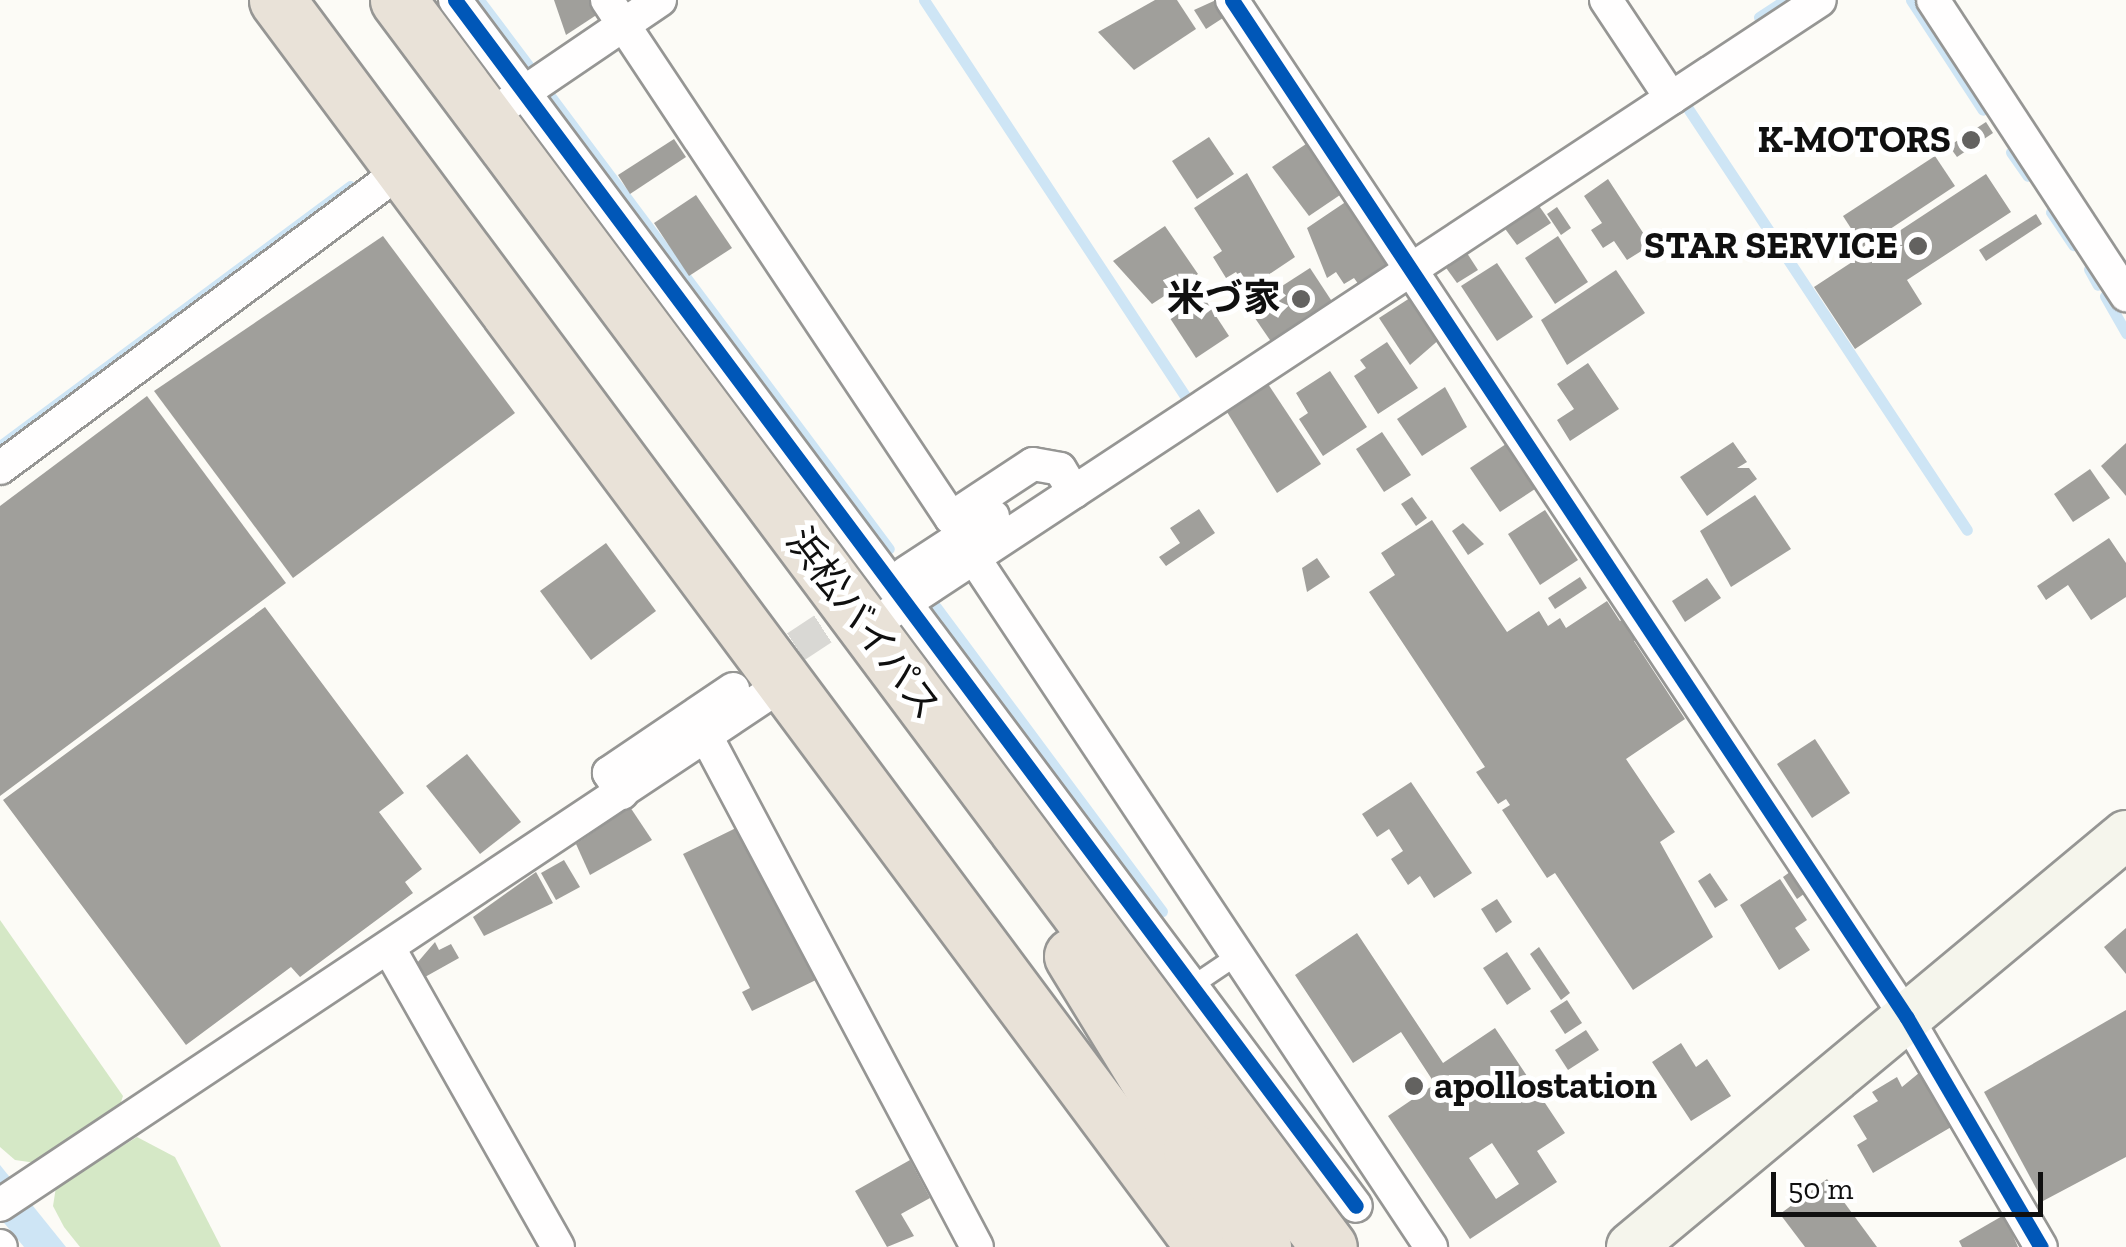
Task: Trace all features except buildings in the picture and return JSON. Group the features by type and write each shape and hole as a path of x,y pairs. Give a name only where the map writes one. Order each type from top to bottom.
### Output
{"highway":[{"path":"277,0 402,170 758,686 1204,1247"},
{"name":"浜松バイパス","path":"398,0 505,105 893,601 956,748 1173,1000 1336,1225"},
{"path":"956,748 1191,1150 1263,1247"}],"main road":[{"path":"1632,1247 2126,835"}],"street":[{"path":"455,0 505,105 615,12 660,0"},
{"path":"1232,0 1907,1018 2040,1247"},
{"path":"1606,0 1671,98"},
{"path":"893,601 974,558 1820,0"},
{"path":"1934,0 2122,278"},
{"path":"615,12 950,518 1033,464 1060,469 1064,499"},
{"path":"0,468 402,170"},
{"path":"893,601 1039,485 1064,499"},
{"path":"974,558 1431,1247"},
{"path":"893,601 1173,1000"},
{"path":"0,1205 390,950 706,736 758,686"},
{"path":"622,793 609,773 758,686"},
{"path":"706,736 976,1247"},
{"path":"390,950 558,1247"}],"lane":[{"path":"1173,1000 1238,956"},
{"path":"1286,1151 1342,1113"},
{"path":"1336,1225 1389,1184"}],"green space":[{"path":"0,920 123,1096 117,1114 36,1163 15,1160 0,1147"},
{"path":"137,1137 175,1157 221,1247 80,1247 64,1227 53,1206 56,1187"}],"water":[{"path":"0,1165 66,1247 24,1247 0,1218"}],"waterway":[{"path":"479,0 528,65"},
{"path":"924,0 1188,400"},
{"path":"1759,17 1785,0"},
{"path":"1911,0 1983,110"},
{"path":"551,97 889,549"},
{"path":"1687,107 1967,530"},
{"path":"2011,152 2028,176"},
{"path":"0,446 350,186"},
{"path":"2051,212 2073,245"},
{"path":"2089,269 2098,285"},
{"path":"2105,296 2126,333"},
{"path":"936,607 1162,911"}],"tunnel":[{"path":"756,673 865,601"}],"cycle path":[{"path":"455,0 1356,1206"},
{"path":"1232,0 1907,1018 2041,1247"}],"place":[{"name":"K-MOTORS","path":"1971,140"},
{"name":"STAR SERVICE","path":"1918,246"},
{"name":"米づ家","path":"1301,299"},
{"name":"apollostation","path":"1414,1086"}]}
